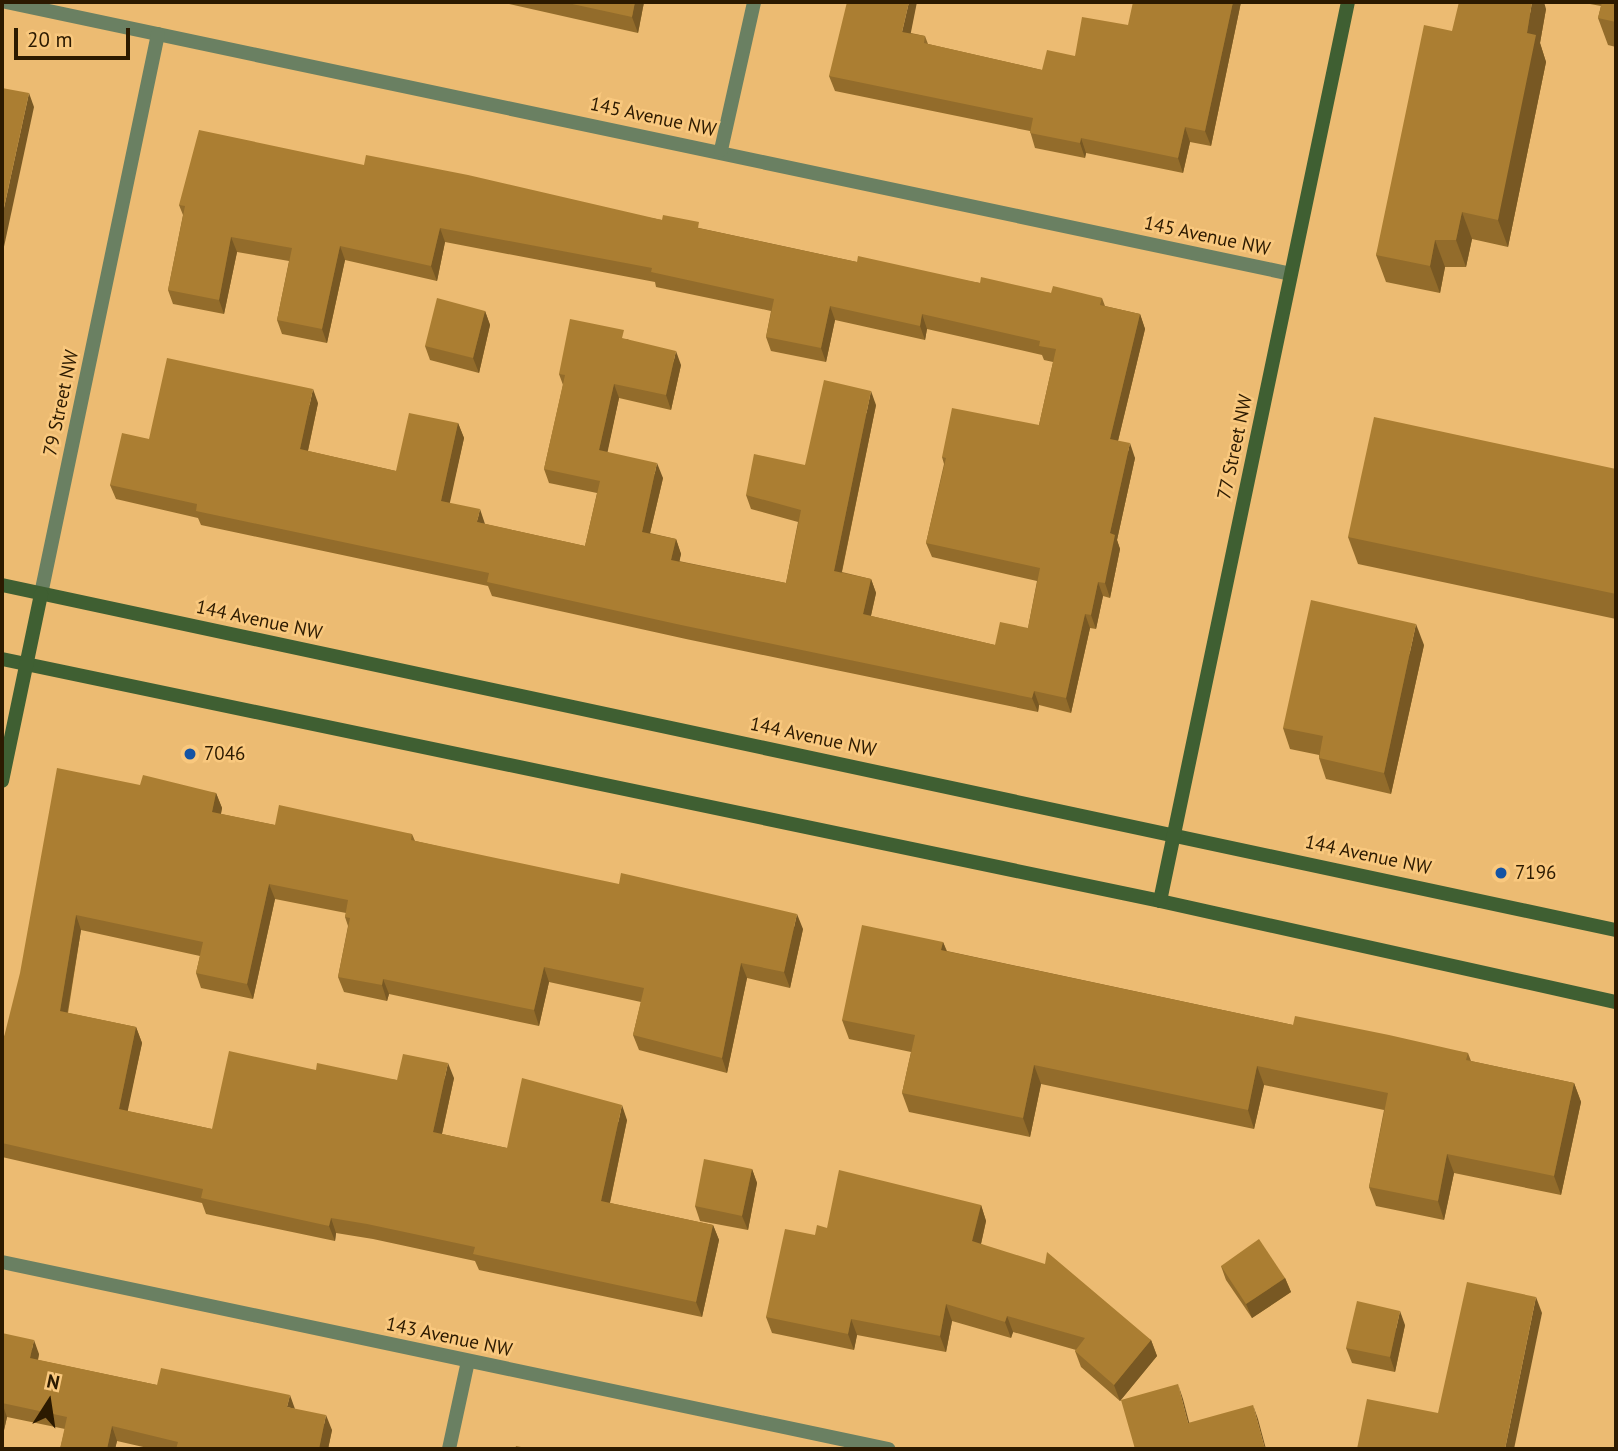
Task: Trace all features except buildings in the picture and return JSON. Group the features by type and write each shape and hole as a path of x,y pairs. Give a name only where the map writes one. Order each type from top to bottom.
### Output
{"street":[{"name":"145 Avenue NW","path":"6,2 721,150 1291,274"},
{"path":"721,150 754,2"},
{"name":"77 Street NW","path":"1160,901 1348,2"},
{"name":"79 Street NW","path":"2,781 158,34"},
{"name":"144 Avenue NW","path":"2,585 1174,832 1616,930"},
{"path":"2,659 1160,901 1616,1002"},
{"name":"143 Avenue NW","path":"2,1262 887,1449"},
{"path":"449,1449 467,1361"}],"place":[{"name":"7046","path":"190,754"},
{"name":"7196","path":"1501,873"}]}
